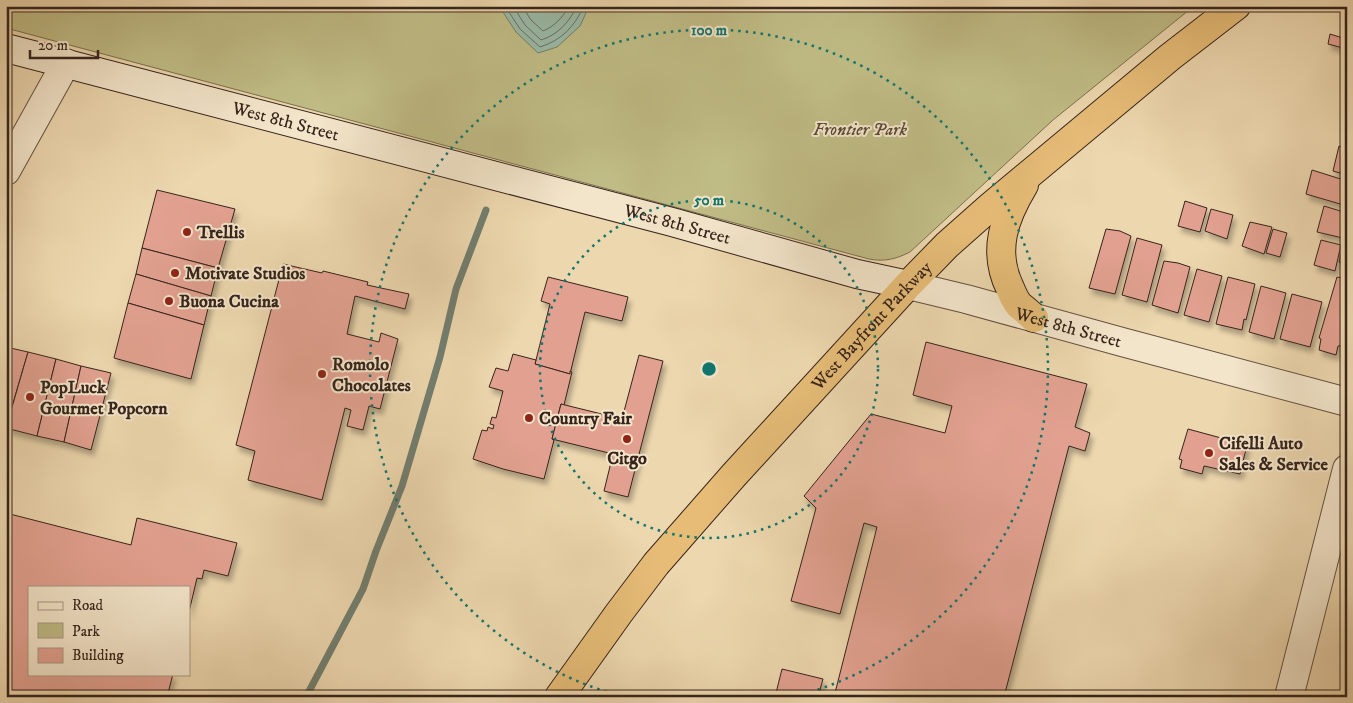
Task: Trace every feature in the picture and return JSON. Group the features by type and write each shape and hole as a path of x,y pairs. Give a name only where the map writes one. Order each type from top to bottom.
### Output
{"highway":[{"name":"West Bayfront Parkway","path":"559,697 619,613 685,530 908,285 966,227 1170,57 1236,6"},
{"path":"1030,174 1014,200 1005,222 1001,239 1001,258 1004,274 1011,290 1019,304 1034,318"}],"main road":[{"name":"West 8th Street","path":"6,48 672,222 858,274 908,285 1347,402"},
{"path":"6,171 66,63"},
{"path":"1289,697 1347,469"}],"green space":[{"name":"Frontier Park","path":"6,6 1194,6 1053,120 910,252 895,258 880,260 869,259 6,28"}],"water":[{"path":"499,6 589,6 580,26 557,47 538,53 516,32"}],"building":[{"path":"1330,34 1346,39 1343,48 1328,44"},
{"path":"1339,146 1347,148 1347,175 1333,171"},
{"path":"1312,170 1347,181 1347,206 1306,194"},
{"path":"157,190 235,209 218,268 142,248"},
{"path":"1185,201 1207,208 1200,232 1178,226"},
{"path":"1324,206 1347,213 1347,239 1317,232"},
{"path":"1211,209 1233,215 1227,239 1205,231"},
{"path":"1250,222 1272,227 1264,254 1242,246"},
{"path":"1106,229 1120,231 1131,236 1115,294 1089,288"},
{"path":"1273,229 1287,233 1280,257 1266,253"},
{"path":"1137,238 1162,245 1147,302 1122,295"},
{"path":"1321,240 1341,245 1335,271 1314,265"},
{"path":"1344,243 1347,244 1347,265 1339,262"},
{"path":"142,248 218,268 211,296 136,274"},
{"path":"1164,261 1190,267 1178,313 1152,305"},
{"name":"Romolo Chocolates","path":"283,264 322,273 323,271 368,282 367,285 409,294 405,309 355,296 347,334 379,342 381,333 398,339 380,409 369,406 363,430 347,426 351,410 345,408 322,500 248,480 255,451 236,445"},
{"path":"1197,269 1222,276 1209,322 1184,315"},
{"path":"136,274 211,296 204,325 128,303"},
{"path":"548,277 628,297 622,321 585,312 570,374 535,364 550,304 541,301"},
{"path":"1228,277 1255,284 1242,330 1216,324"},
{"path":"1337,277 1347,279 1347,345 1338,346 1336,355 1319,350 1321,339 1319,338"},
{"path":"1261,286 1286,293 1274,339 1249,332"},
{"path":"1292,294 1322,302 1310,347 1280,339"},
{"path":"128,303 204,325 191,379 114,358"},
{"path":"926,342 1087,384 1075,427 1090,433 1085,451 1069,446 1004,697 834,697 877,527 864,523 840,614 791,601 816,508 804,496 871,414 945,433 952,406 913,395"},
{"path":"6,347 28,352 6,427"},
{"path":"28,352 56,359 37,436 6,428"},
{"path":"513,354 536,360 535,364 570,374 570,371 572,372 564,405 561,404 544,479 473,459 482,430 487,431 488,427 493,429 494,425 490,424 492,417 496,418 503,391 489,387 496,368 508,371"},
{"path":"639,355 663,361 628,497 604,491 613,454 552,439 561,404 622,419"},
{"path":"56,359 81,366 64,442 37,436"},
{"path":"81,366 111,373 91,450 64,442"},
{"path":"1188,429 1247,445 1240,474 1204,466 1202,474 1180,468 1182,460 1179,459"},
{"path":"6,513 131,545 137,518 237,543 228,576 204,570 202,579 197,578 190,608 190,586 28,586 28,676 172,676 167,697 6,697"},
{"path":"782,669 823,679 818,697 775,697"}],"waterway":[{"path":"306,697 363,589 402,486 440,357 456,289 486,210"}],"place":[{"name":"Trellis","path":"187,232"},
{"name":"Motivate Studios","path":"175,273"},
{"name":"Buona Cucina","path":"169,301"},
{"name":"Romolo Chocolates","path":"322,374"},
{"name":"PopLuck Gourmet Popcorn","path":"30,397"},
{"name":"Country Fair","path":"529,418"},
{"name":"Citgo","path":"627,439"},
{"name":"Cifelli Auto Sales & Service","path":"1209,453"}]}
